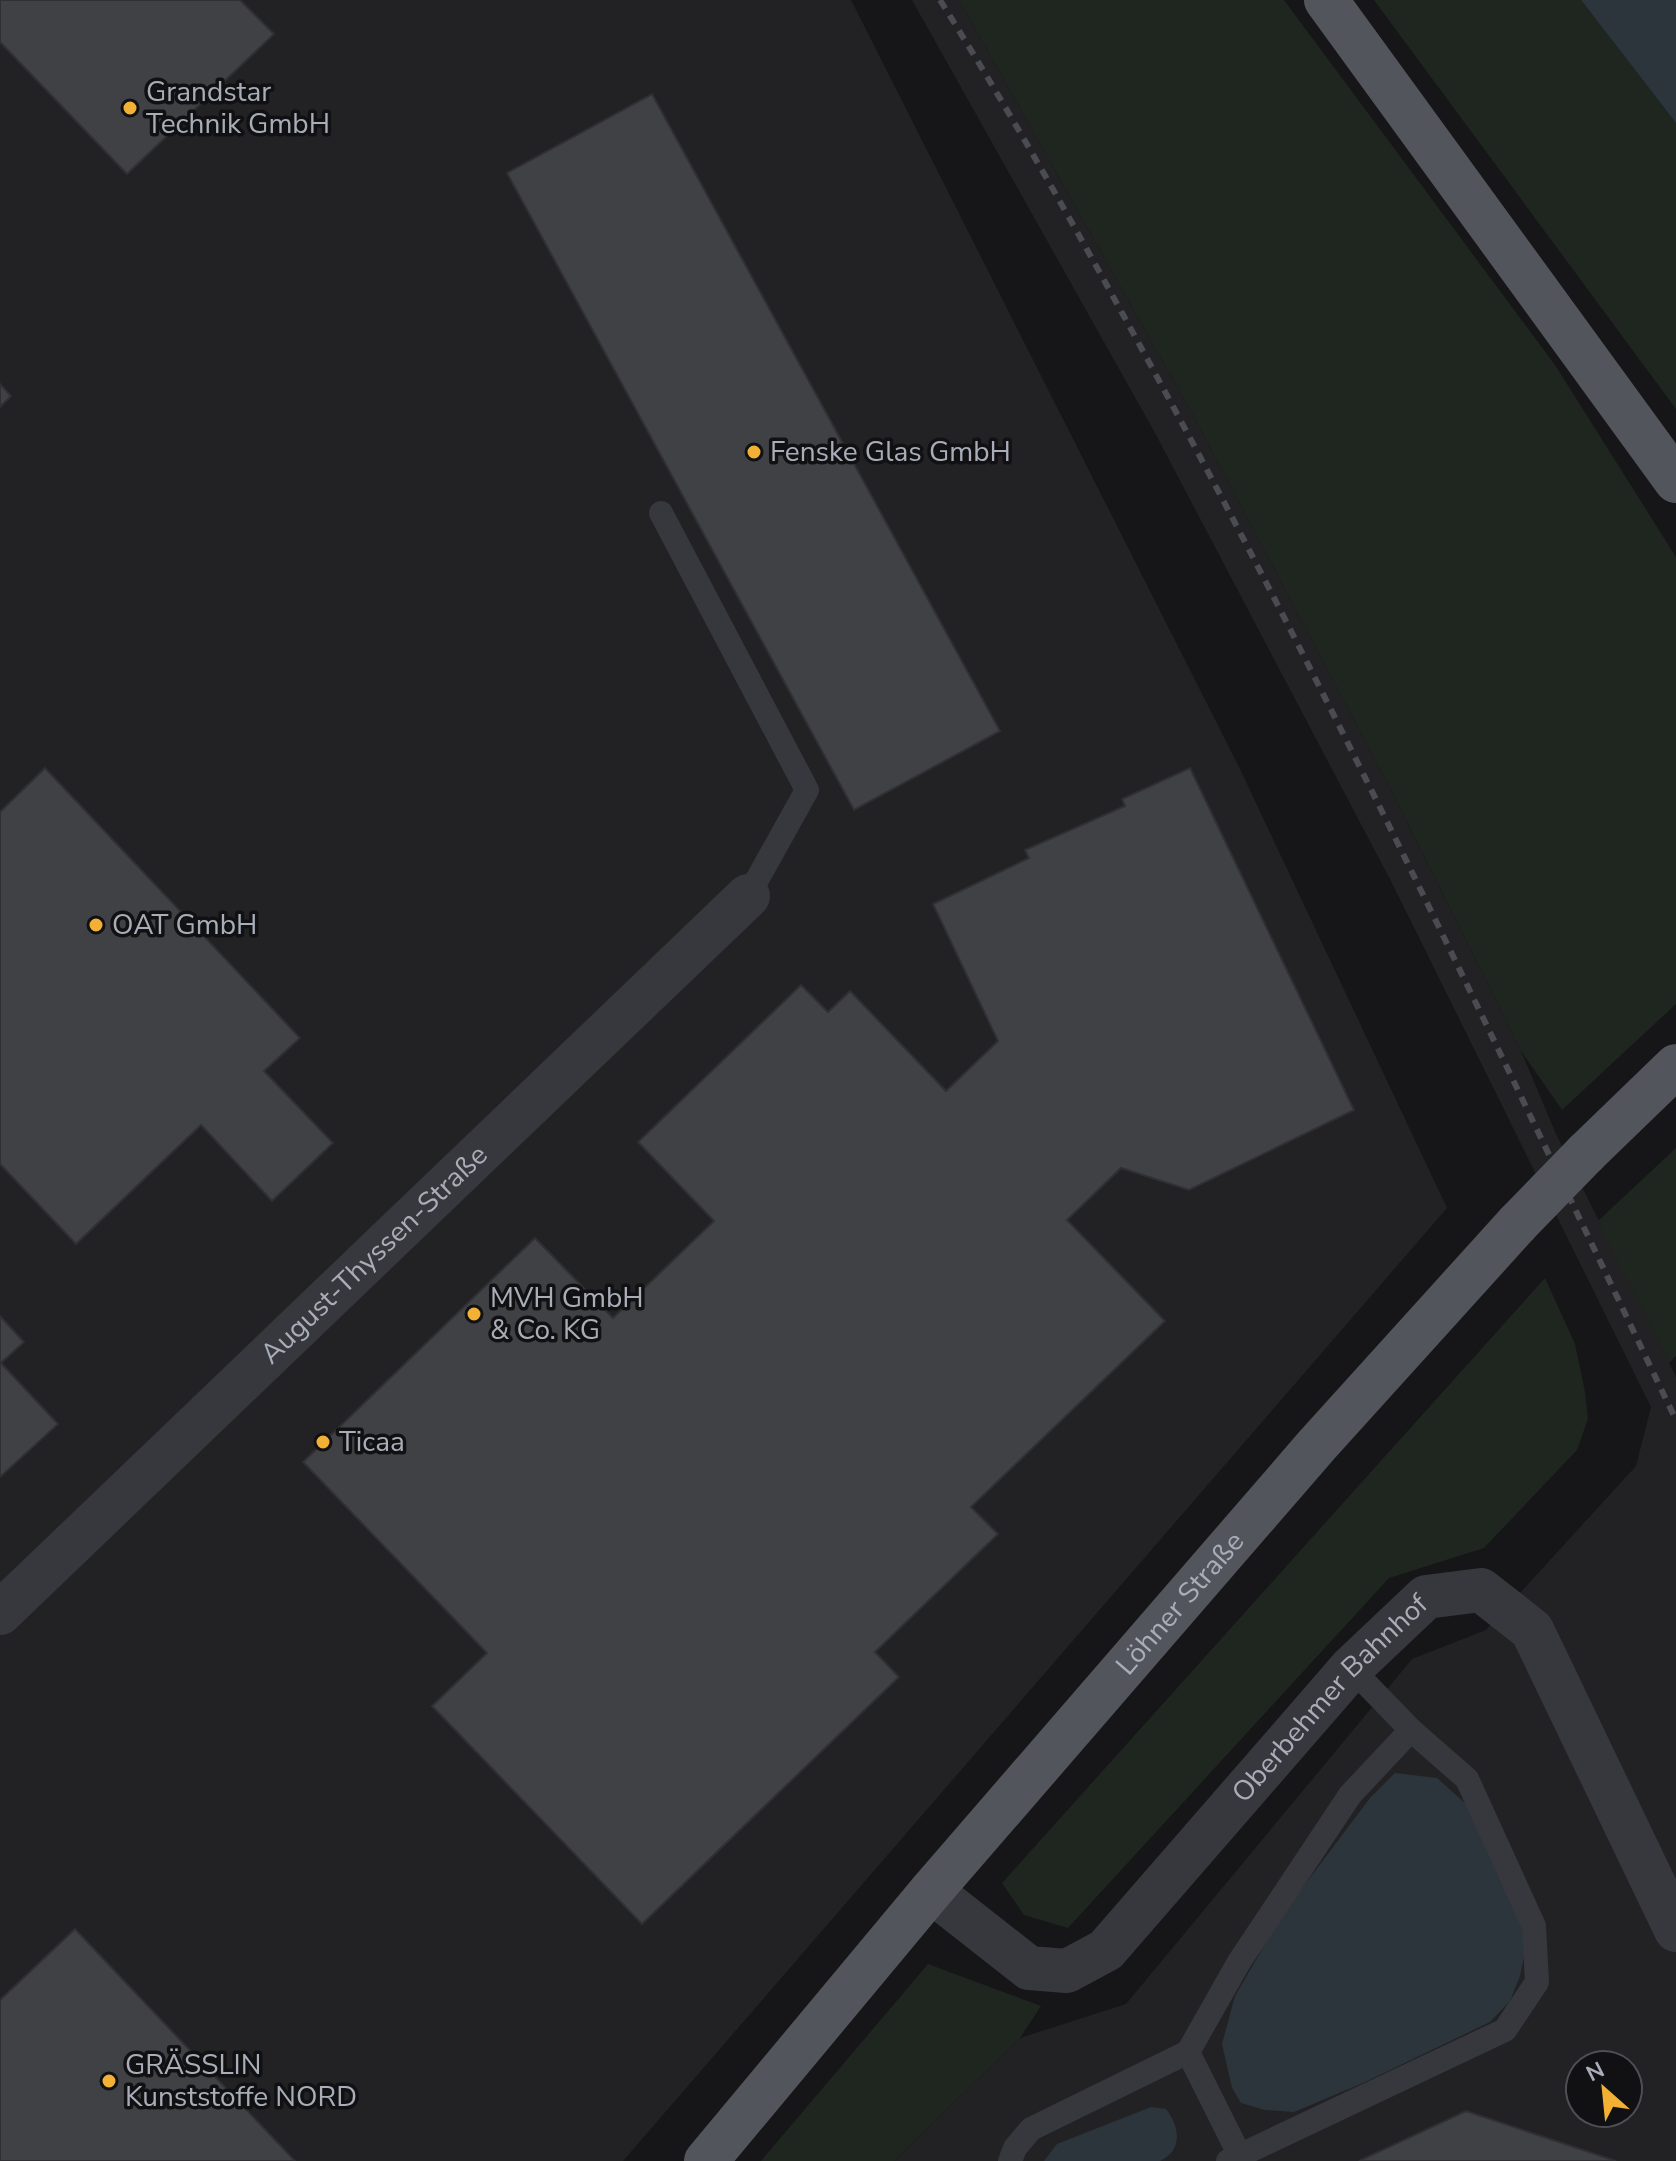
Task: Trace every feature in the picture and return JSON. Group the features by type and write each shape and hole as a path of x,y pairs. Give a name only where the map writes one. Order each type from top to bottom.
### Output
{"main road":[{"path":"1326,0 1676,481"},
{"name":"Löhner Straße","path":"706,2161 931,1891 1317,1445 1517,1224 1676,1066"}],"street":[{"name":"August-Thyssen-Straße","path":"0,1613 748,896"},
{"name":"Oberbehmer Bahnhof","path":"931,1891 1029,1968 1067,1971 1106,1950 1351,1668 1426,1597 1481,1590 1532,1630 1676,1930"}],"lane":[{"path":"661,513 807,790 748,896"},
{"path":"1188,2052 1234,2158 1505,2030 1537,1982 1534,1926 1467,1779 1411,1730 1351,1668"},
{"path":"1010,2161 1015,2148 1031,2129 1188,2052 1239,1962 1350,1795 1411,1730"}],"shaded area":[{"path":"0,0 851,0 1239,767 1447,1208 623,2161 0,2161"},
{"path":"912,0 959,0 1194,417 1391,790 1521,1051 1556,1134 1676,1377 1676,2161 894,2161 1020,2038 1126,2004 1412,1659 1486,1630 1636,1466 1651,1407 1393,885 1155,433"},
{"path":"959,0 1284,0 1555,365 1676,557 1676,1004 1562,1110 1521,1051 1391,790 1194,417"},
{"path":"1374,0 1581,0 1676,123 1676,409"},
{"path":"1581,0 1676,0 1676,123"},
{"path":"1676,1148 1676,1356 1669,1363 1598,1221"},
{"path":"1545,1278 1575,1344 1585,1392 1588,1419 1577,1450 1484,1548 1389,1578 1068,1928 1024,1915 1002,1883"},
{"path":"1395,1773 1437,1778 1466,1804 1524,1922 1526,1946 1520,1976 1510,2001 1490,2022 1363,2083 1294,2112 1265,2110 1241,2103 1232,2088 1222,2044 1235,1996 1282,1915 1370,1798"},
{"path":"928,1964 1041,2006 1020,2038 894,2161 761,2161"},
{"path":"1151,2107 1166,2109 1176,2130 1173,2151 1160,2161 1044,2161 1057,2144"}],"building":[{"name":"Grandstar Technik GmbH","path":"0,0 240,0 274,34 127,174 0,42"},
{"name":"Fenske Glas GmbH","path":"652,94 1000,731 854,810 507,173"},
{"path":"0,384 11,396 0,407"},
{"name":"OAT GmbH","path":"45,768 300,1038 264,1071 333,1143 272,1201 201,1125 76,1244 0,1164 0,812"},
{"path":"1190,768 1354,1110 1189,1190 1121,1168 1067,1220 1165,1321 971,1507 998,1534 875,1652 899,1677 642,1924 432,1706 487,1653 303,1462 535,1238 613,1318 714,1221 638,1142 801,985 828,1012 850,991 946,1091 998,1041 933,904 1029,858 1025,850 1125,806 1122,799"},
{"path":"0,1316 24,1342 1,1363 58,1424 0,1477"},
{"name":"GRÄSSLIN Kunststoffe NORD","path":"75,1929 295,2161 0,2161 0,2000"},
{"path":"1466,2111 1616,2161 1359,2161"}],"railway":[{"path":"940,0 1061,204 1242,536 1432,913 1676,1420"}],"place":[{"name":"Grandstar Technik GmbH","path":"130,108"},
{"name":"Fenske Glas GmbH","path":"754,452"},
{"name":"OAT GmbH","path":"96,925"},
{"name":"MVH GmbH & Co. KG","path":"474,1314"},
{"name":"Ticaa","path":"323,1442"},
{"name":"GRÄSSLIN Kunststoffe NORD","path":"109,2081"}]}
